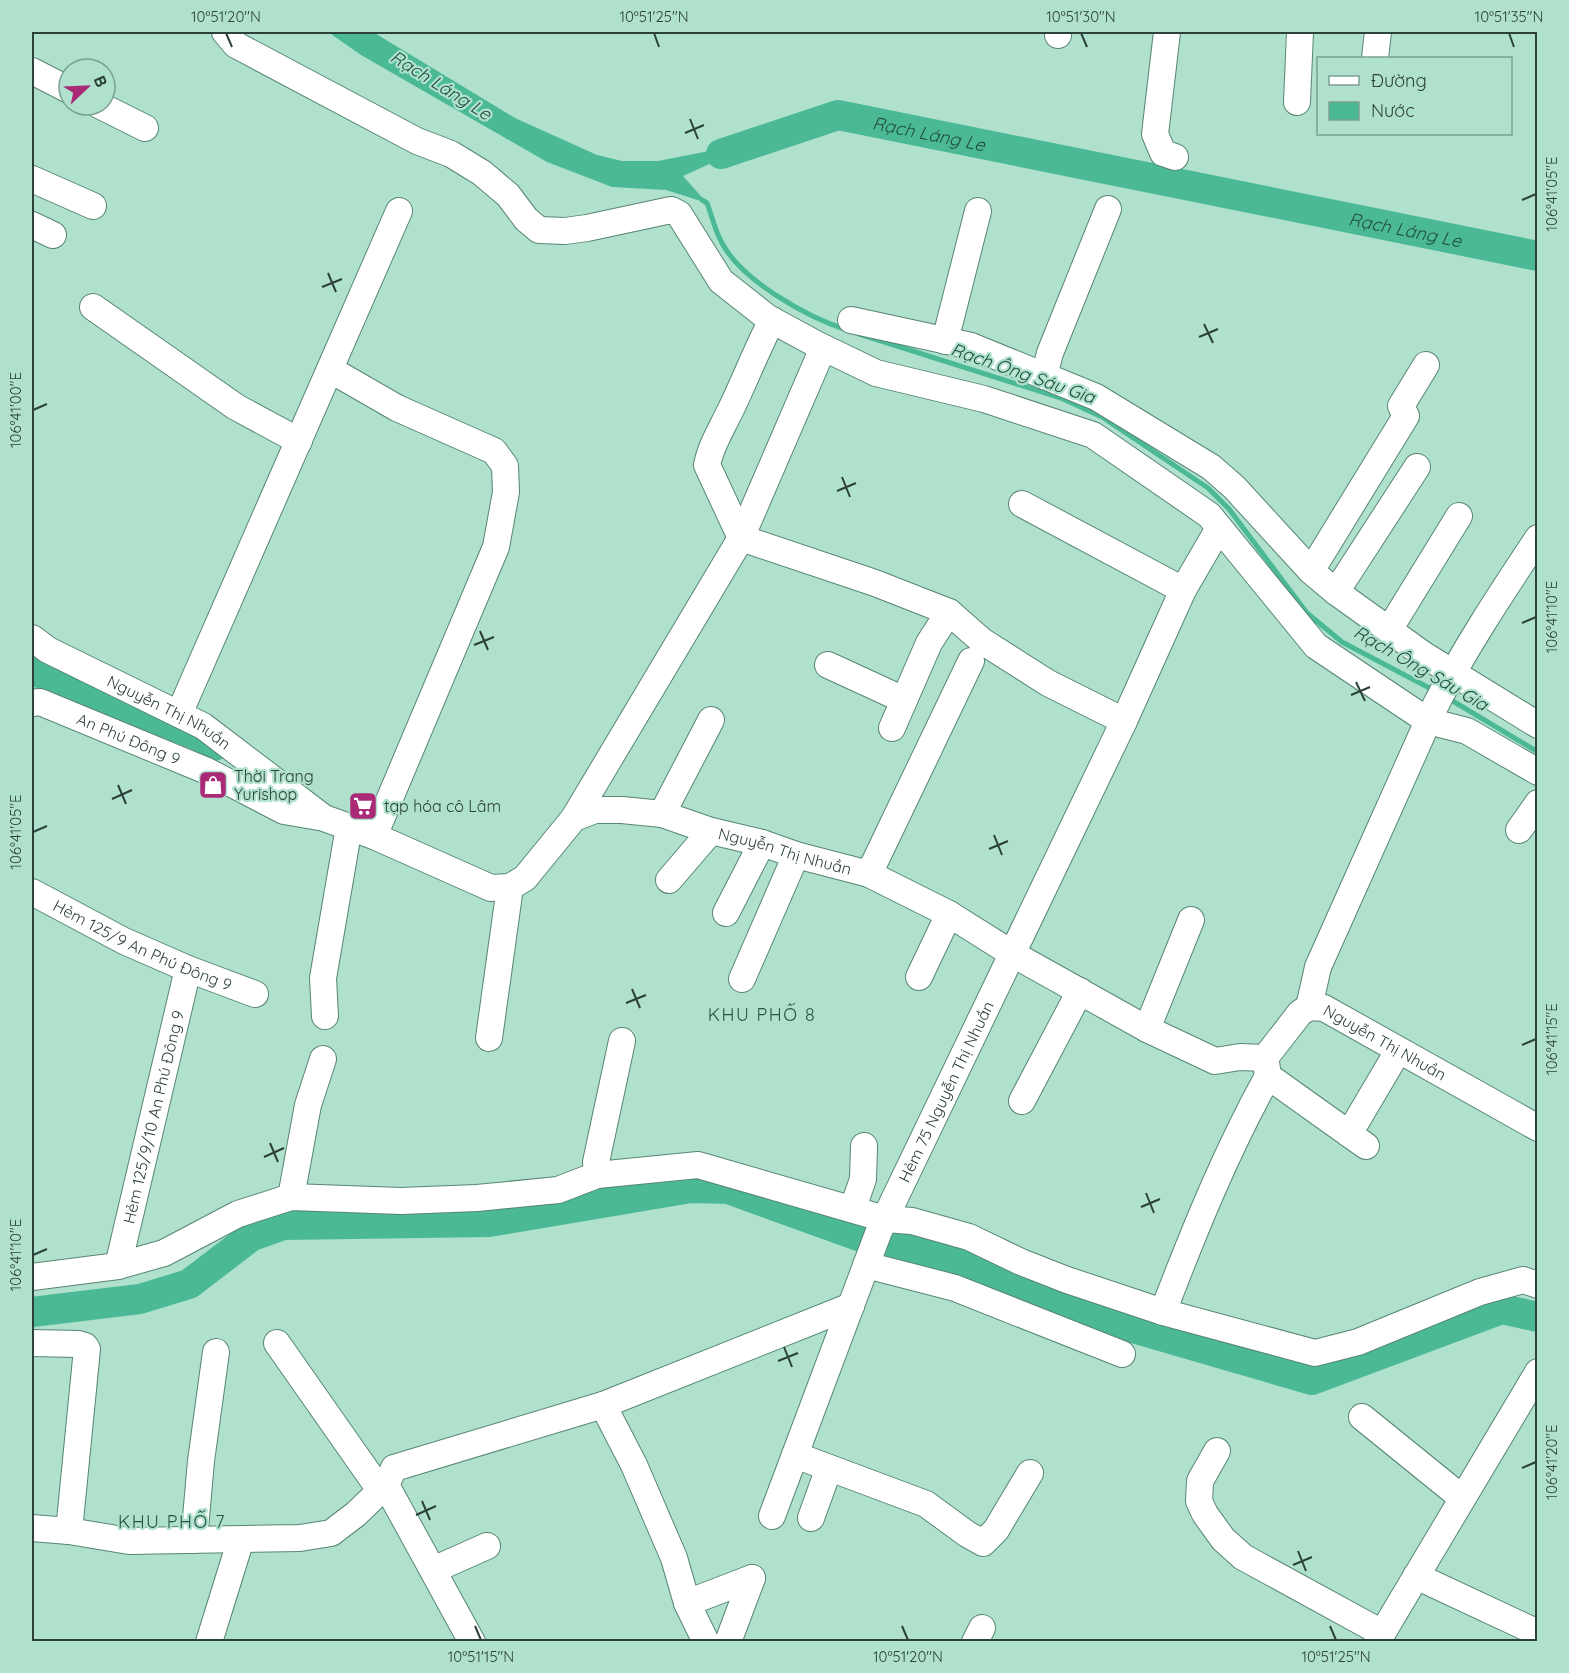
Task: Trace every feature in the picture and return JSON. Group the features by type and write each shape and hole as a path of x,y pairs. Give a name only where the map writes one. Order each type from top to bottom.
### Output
{"street":[{"path":"225,32 236,45 417,141 451,154 482,173 508,195 526,219 539,230 565,231 587,228 671,210 679,214 721,281 772,320 823,348 876,373 984,399 1093,435 1209,515 1316,646 1430,716 1467,731 1538,772"},
{"path":"1167,32 1155,134 1163,153 1175,157"},
{"path":"1297,102 1300,32"},
{"path":"1375,57 1378,32"},
{"path":"32,71 57,84"},
{"path":"117,114 145,128"},
{"path":"32,179 93,206"},
{"path":"1044,376 1050,353 1108,208"},
{"path":"179,714 399,212"},
{"path":"945,340 978,212"},
{"path":"93,307 236,407 299,441"},
{"path":"772,320 709,453 707,465 741,538 949,612 982,641 1048,683 1124,721"},
{"path":"851,320 971,346 1096,397 1211,467 1234,486 1311,571 1336,592 1450,676 1538,725"},
{"path":"489,1038 510,887 525,878 574,818 741,538 823,348"},
{"path":"1311,571 1406,416 1401,406 1426,364"},
{"path":"331,370 397,408 494,451 506,466 506,492 496,547 374,836"},
{"path":"1336,592 1417,467"},
{"path":"1022,504 1183,590"},
{"path":"1389,630 1459,516"},
{"name":"Hẻm 75 Nguyễn Thị Nhuần","path":"772,1516 882,1225 1124,721 1183,590 1219,528"},
{"path":"1309,1007 1317,967 1430,716 1450,676 1482,622 1538,538"},
{"path":"892,728 930,643 949,612"},
{"name":"Nguyễn Thị Nhuần","path":"32,638 48,650 203,726 324,818 374,836 491,888 510,887"},
{"path":"869,874 971,661"},
{"path":"828,665 904,700"},
{"name":"An Phú Đông 9","path":"32,703 40,702 207,771 284,811 324,818"},
{"path":"662,814 711,720"},
{"path":"1519,830 1538,803"},
{"name":"Nguyễn Thị Nhuần","path":"574,818 595,810 662,814 711,831 762,843 796,855 869,874 949,914 1011,953 1147,1029 1215,1061 1240,1058 1266,1067 1300,1013 1309,1007 1324,1008 1538,1128"},
{"path":"325,1017 322,978 350,827"},
{"path":"669,880 711,831"},
{"path":"726,913 762,843"},
{"path":"742,979 796,855"},
{"name":"Hẻm 125/9 An Phú Đông 9","path":"32,892 124,941 188,969 255,994"},
{"path":"919,977 949,914"},
{"path":"1147,1029 1191,920"},
{"name":"Hẻm 125/9/10 An Phú Đông 9","path":"118,1266 188,969"},
{"path":"1022,1101 1080,991"},
{"path":"597,1174 596,1162 622,1041"},
{"path":"1163,1312 1214,1185 1266,1067 1358,1140 1398,1051"},
{"path":"291,1197 308,1106 323,1059"},
{"path":"853,1208 863,1179 864,1146"},
{"path":"32,1276 118,1266 164,1253 238,1214 291,1197 401,1201 477,1198 558,1190 597,1174 698,1165 853,1208 882,1225 912,1221 969,1237 1021,1262 1067,1280 1163,1312 1315,1353 1358,1342 1480,1292 1523,1280 1538,1285"},
{"path":"868,1261 955,1288 1122,1354"},
{"path":"32,1528 69,1531 129,1541 300,1538 331,1533 356,1514 383,1488 394,1468 603,1405 851,1306"},
{"path":"277,1343 383,1488 433,1570 472,1641"},
{"path":"32,1344 78,1344 87,1349 69,1531"},
{"path":"194,1540 201,1461 216,1352"},
{"path":"1217,1451 1200,1481 1199,1501 1205,1514 1223,1539 1243,1557 1379,1637 1538,1372"},
{"path":"603,1405 643,1486 674,1558 687,1603 706,1641"},
{"path":"1362,1417 1462,1498"},
{"path":"795,1455 926,1504 983,1543 996,1530 1030,1473"},
{"path":"811,1518 829,1468"},
{"path":"209,1641 241,1539"},
{"path":"433,1570 487,1546"},
{"path":"1416,1576 1523,1633"},
{"path":"687,1603 752,1578 728,1641"}],"water":[{"path":"328,32 373,32 515,118 597,155 622,161 658,161 760,141 683,176 707,203 666,190 612,187 547,162 361,55"}],"waterway":[{"name":"Rạch Láng Le","path":"721,154 838,115 1538,256"},
{"name":"Rạch Ông Sáu Gia","path":"702,200 707,203 722,243 744,271 795,307 847,330"},
{"name":"Rạch Ông Sáu Gia","path":"859,334 1061,398 1102,417 1208,488 1229,509 1307,613 1342,642 1435,691"},
{"path":"32,670 199,736 214,746"},
{"name":"Rạch Ông Sáu Gia","path":"1446,697 1538,752"},
{"path":"32,1312 140,1299 189,1284 252,1236 283,1225 489,1222 691,1188 728,1189 858,1236 938,1255 1123,1325 1312,1380 1502,1309 1538,1317"}],"place":[{"name":"Thời Trang Yurishop","path":"213,785"},
{"name":"tạp hóa cô Lâm","path":"363,806"}],"district":[{"name":"KHU PHỐ 8","path":"762,1014"},
{"name":"KHU PHỐ 7","path":"172,1521"}]}
